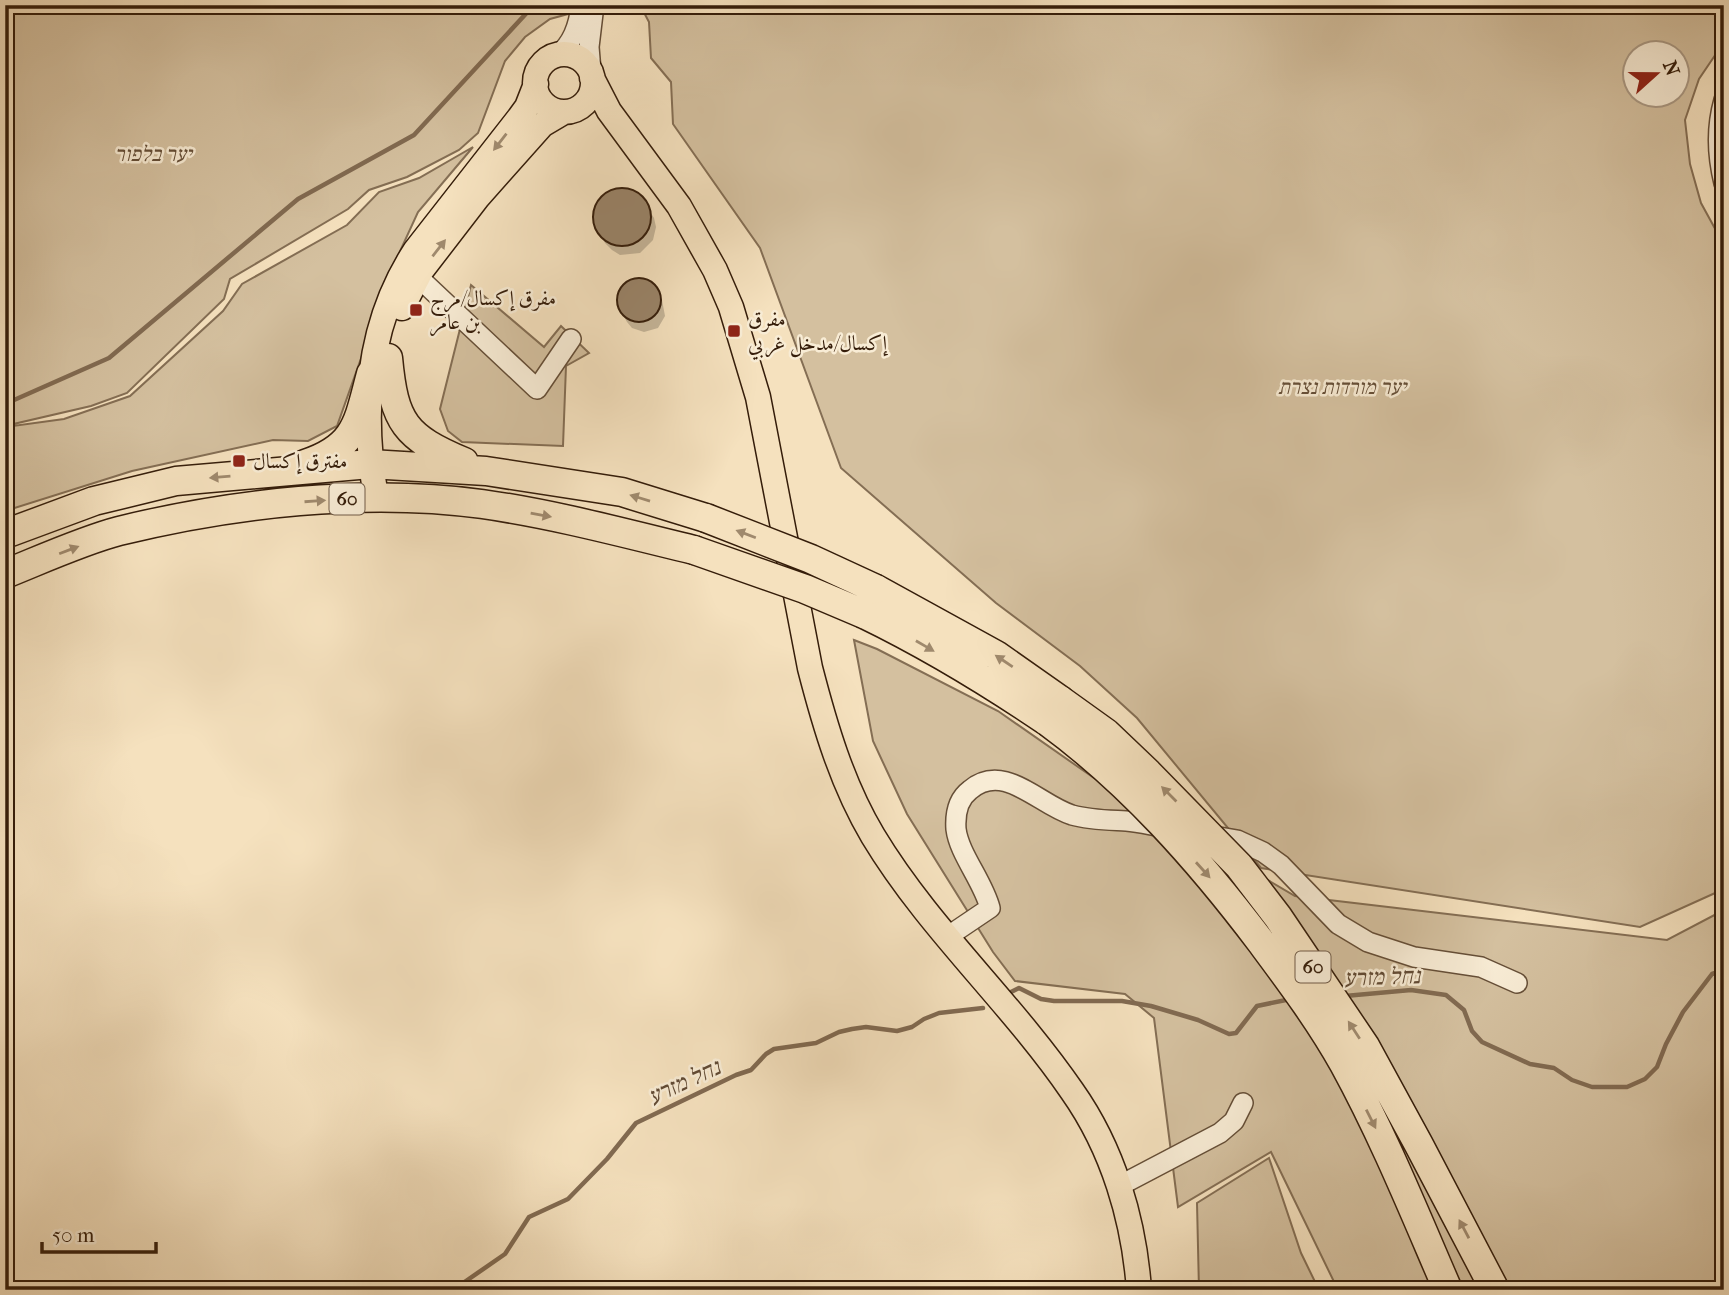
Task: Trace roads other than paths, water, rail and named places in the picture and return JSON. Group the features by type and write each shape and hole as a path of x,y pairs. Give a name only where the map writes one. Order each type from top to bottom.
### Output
{"highway":[{"path":"379,366 406,426 417,438 431,449 486,471"},
{"path":"278,472 326,457 337,450 349,437 379,366"},
{"name":"60","path":"5,534 94,501 176,481 379,465 486,471 622,492 706,518 811,559 870,602"},
{"name":"60","path":"5,574 117,531 256,505 376,497 481,504 559,518 694,550 805,589 870,602 996,655 1054,711 1085,750 1161,823 1226,895 1293,985 1343,1062 1389,1153 1448,1290"},
{"name":"60","path":"1054,711 1106,733 1239,866 1278,917 1364,1046 1495,1290"}],"main road":[{"path":"376,497 385,406 379,366 380,321 402,270 527,107 539,69 558,55 579,58 592,74 609,111 679,206 696,235 715,270 738,330 758,397 810,668 830,741 844,778 873,836 947,937 1073,1092 1102,1144 1119,1186 1131,1225 1139,1290"},
{"path":"379,366 418,276 478,197 542,125 587,102 592,93 592,74"},
{"path":"536,84 538,95 551,109 604,123 640,153"}],"street":[{"path":"558,55 565,49 576,30 581,5"},
{"path":"592,74 589,47 594,5"},
{"path":"1724,100 1718,132 1718,157 1724,183"},
{"path":"418,276 537,389 571,339"},
{"path":"947,937 990,908 986,892 958,838 956,815 965,794 983,781 994,779 1020,786 1044,803 1073,815 1237,840 1263,852 1281,865 1338,924 1368,942 1414,957 1481,967 1517,983"},
{"path":"1119,1186 1220,1133 1234,1121 1243,1103"}],"waterway":[{"path":"5,404 109,358 298,199 414,135 534,5"},
{"name":"נחל מזרע","path":"1345,996 1411,990 1446,995 1464,1010 1472,1031 1482,1042 1530,1064 1554,1068 1572,1080 1592,1087 1627,1087 1645,1079 1657,1067 1683,1012 1712,974 1724,970"},
{"name":"נחל מזרע","path":"1011,992 1019,988 1041,999 1054,1001 1122,1001 1151,1006 1198,1020 1229,1034 1236,1033 1257,1006 1291,999"},
{"name":"נחל מזרע","path":"453,1290 505,1254 529,1217 568,1199 607,1159 636,1123 751,1070 774,1049 816,1043 852,1029 866,1027 897,1031 912,1027 939,1013 983,1008"}],"place":[{"name":"مفرق إكسال/مرج بن عامر","path":"416,310"},
{"name":"مفرق إكسال/مدخل غربي","path":"734,331"},
{"name":"مفترق إكسال","path":"239,461"}],"park label":[{"name":"יער בלפור","path":"153,154"},
{"name":"יער מורדות נצרת","path":"1342,387"}]}
